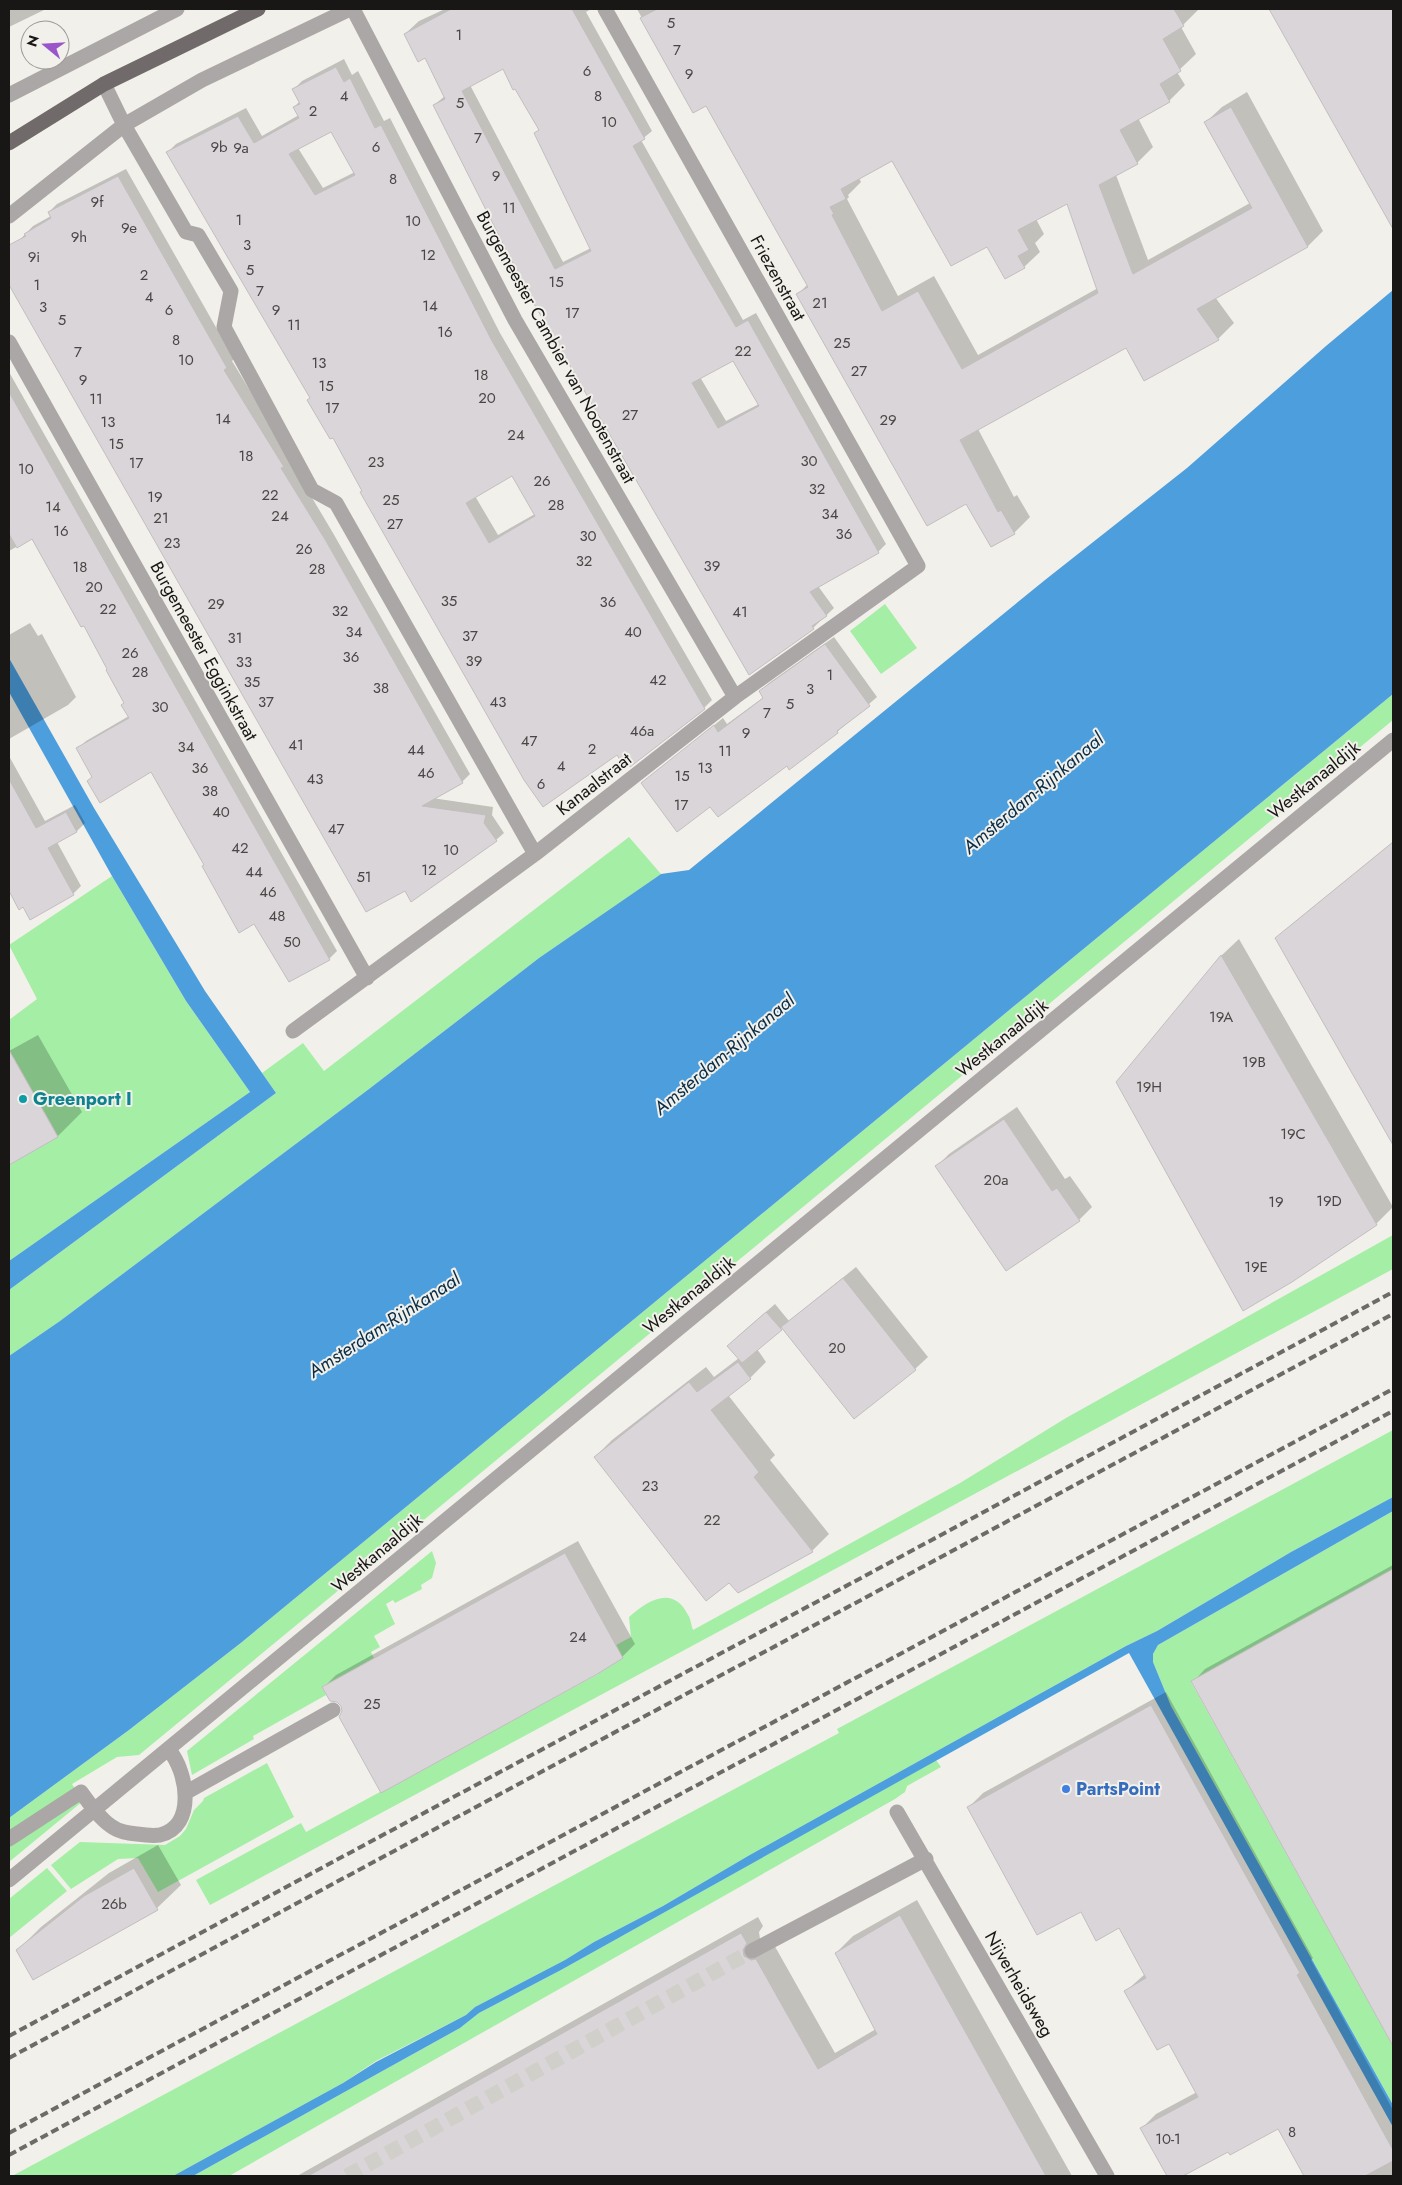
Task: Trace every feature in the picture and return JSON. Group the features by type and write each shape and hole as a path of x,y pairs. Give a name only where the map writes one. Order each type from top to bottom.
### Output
{"main road":[{"path":"9,144 104,84 258,9"}],"street":[{"path":"9,95 177,9"},
{"path":"9,216 124,125 202,80 352,9"},
{"name":"Burgemeester Cambier van Nootenstraat","path":"352,9 515,320 735,698"},
{"name":"Friezenstraat","path":"606,9 918,566"},
{"path":"104,84 124,125 186,232 198,235 231,291 224,327 312,490 336,503 535,854"},
{"name":"Burgemeester Egginkstraat","path":"9,342 368,978"},
{"name":"Kanaalstraat","path":"293,1031 535,854 735,698 918,566"},
{"name":"Westkanaaldijk","path":"9,1880 1393,740"},
{"path":"185,1793 333,1710"},
{"path":"9,1839 80,1792 113,1828 126,1832 159,1835 173,1828 184,1810 185,1793 180,1767 168,1750"},
{"name":"Nijverheidsweg","path":"897,1812 926,1859 1106,2176"},
{"path":"752,1951 926,1859"}],"green space":[{"path":"885,604 917,648 881,674 850,631"},
{"path":"1393,694 1393,720 139,1755 117,1757 72,1784 83,1801 9,1862 9,1818 129,1730 242,1642"},
{"path":"629,837 661,874 539,958 369,1089 60,1321 9,1356 9,1290 276,1093 262,1073 303,1043 324,1071"},
{"path":"112,876 186,1001 250,1092 9,1261 9,1165 58,1136 14,1058 9,1061 9,1020 37,999 9,945"},
{"path":"1393,1235 1393,1269 210,1905 196,1880 301,1823 306,1832 598,1674 590,1659 631,1637 629,1617 652,1601 660,1598 675,1600 682,1606 689,1617 693,1630 960,1483 1066,1418"},
{"path":"1393,1430 1393,1497 1291,1552 1157,1631 1126,1646 748,1856 663,1906 475,2007 466,2015 376,2061 343,2083 173,2176 12,2176 839,1733 837,1729"},
{"path":"1393,1511 1393,1569 1191,1682 1393,2046 1393,2105 1171,1706 1153,1662 1153,1654 1158,1645"},
{"path":"432,1551 436,1563 432,1578 421,1585 422,1589 395,1603 393,1600 386,1604 395,1624 374,1636 380,1647 371,1652 374,1658 322,1687 326,1695 253,1736 254,1739 192,1775 187,1751"},
{"path":"936,1760 941,1767 907,1786 905,1792 895,1799 229,2176 193,2176 460,2028 479,2013 561,1970"},
{"path":"267,1763 294,1817 158,1892 138,1858 118,1859 71,1889 51,1865 80,1842 165,1845 180,1836 186,1829 194,1810 204,1798"},
{"path":"47,1868 67,1891 9,1938 9,1899"}],"water":[{"name":"Amsterdam-Rijnkanaal","path":"1393,290 1393,694 242,1642 129,1730 9,1818 9,1356 60,1321 369,1089 539,958 661,874 689,870 1045,580 1187,468"},
{"path":"9,658 94,808 205,991 276,1093 9,1290 9,1261 250,1092 186,1001 112,876 9,692"},
{"path":"1393,1497 1393,1511 1158,1645 1153,1654 1153,1662 1171,1706 1393,2105 1393,2127 1129,1653 561,1970 479,2013 460,2028 193,2176 173,2176 343,2083 376,2062 466,2015 475,2007 663,1906 748,1856 1126,1646 1157,1631 1291,1552"}],"building":[{"path":"451,9 572,9 645,139 633,146 690,248 736,327 748,320 879,553 810,592 827,616 812,626 814,629 749,675 530,297 433,105 445,99 425,58 418,62 404,34","holes":["503,69 513,90 515,89 539,130 534,133 591,251 555,269 462,91","733,361 759,406 718,428 692,383"]},
{"path":"657,9 1174,9 1184,26 1163,39 1181,71 1160,84 1170,102 1120,130 1138,164 1099,185 1133,274 1252,208 1204,122 1231,107 1308,247 1197,309 1219,340 1144,381 1126,348 960,440 998,512 1001,510 1015,534 991,547 966,504 927,526 796,294 808,287 706,106 693,113 640,18","holes":["892,161 951,266 987,247 1005,279 1025,268 1018,256 1029,250 1018,230 1067,204 1098,293 962,369 918,291 882,311 832,215 834,214 830,207 846,199 841,189"]},
{"path":"1269,9 1393,9 1393,229"},
{"path":"336,67 344,82 350,78 375,128 381,125 492,341 705,709 630,767 625,761 622,763 617,755 543,807 524,780 360,492 362,491 333,438 330,439 307,400 310,398 166,152 238,116 254,143 299,118 293,107 300,104 292,89","holes":["331,132 355,175 315,195 289,154","512,476 535,516 489,543 466,503"]},
{"path":"118,176 227,368 224,370 284,467 281,468 326,541 463,783 422,806 486,815 484,823 497,841 411,902 405,891 366,912 9,285 9,245 26,236 24,234 51,218 48,212"},
{"path":"9,392 330,960 289,982 254,924 239,933 202,866 204,865 151,772 100,803 87,781 92,777 76,748 129,718 121,705 124,703 84,626 81,627 32,539 17,548 9,534"},
{"path":"825,644 870,706 789,770 787,766 718,817 710,807 677,832 641,783 714,725 718,732 763,698 759,691"},
{"path":"9,779 36,828 66,812 77,832 48,848 74,895 30,920 23,907 19,910 9,891"},
{"path":"1393,842 1393,1145 1275,938"},
{"path":"1221,955 1377,1225 1292,1282 1243,1311 1116,1082"},
{"name":"Greenport I","path":"9,1050 58,1137 9,1165"},
{"path":"1004,1119 1052,1191 1057,1188 1080,1221 1006,1271 935,1166"},
{"path":"843,1278 916,1370 854,1419 781,1327"},
{"path":"766,1312 782,1330 742,1363 727,1346"},
{"path":"738,1362 751,1379 711,1410 759,1472 754,1477 813,1552 738,1593 729,1583 706,1601 594,1457 689,1382 697,1392"},
{"path":"565,1553 623,1658 381,1793 339,1717 342,1711 341,1706 337,1702 330,1701 322,1687"},
{"path":"1393,1569 1393,2046 1191,1681"},
{"path":"1151,1705 1300,1973 1297,1975 1393,2150 1393,2161 1365,2176 1304,2176 1278,2129 1230,2155 1228,2152 1183,2176 1167,2176 1140,2128 1198,2097 1169,2044 1157,2050 1124,1991 1146,1978 1119,1928 1096,1941 1081,1912 1037,1935 967,1807"},
{"path":"134,1868 158,1910 33,1980 16,1950 84,1896"},
{"path":"900,1915 1046,2176 308,2176 741,1933 747,1943 743,1950 744,1956 751,1960 756,1959 818,2069 877,2034 835,1953"}],"tunnel":[{"path":"347,2176 752,1951"}],"railway":[{"path":"9,2036 1393,1292"},
{"path":"9,2058 1393,1314"},
{"path":"9,2133 1393,1389"},
{"path":"9,2155 1393,1411"}],"place":[{"name":"Greenport I","path":"23,1099"},
{"name":"PartsPoint","path":"1066,1789"}]}
